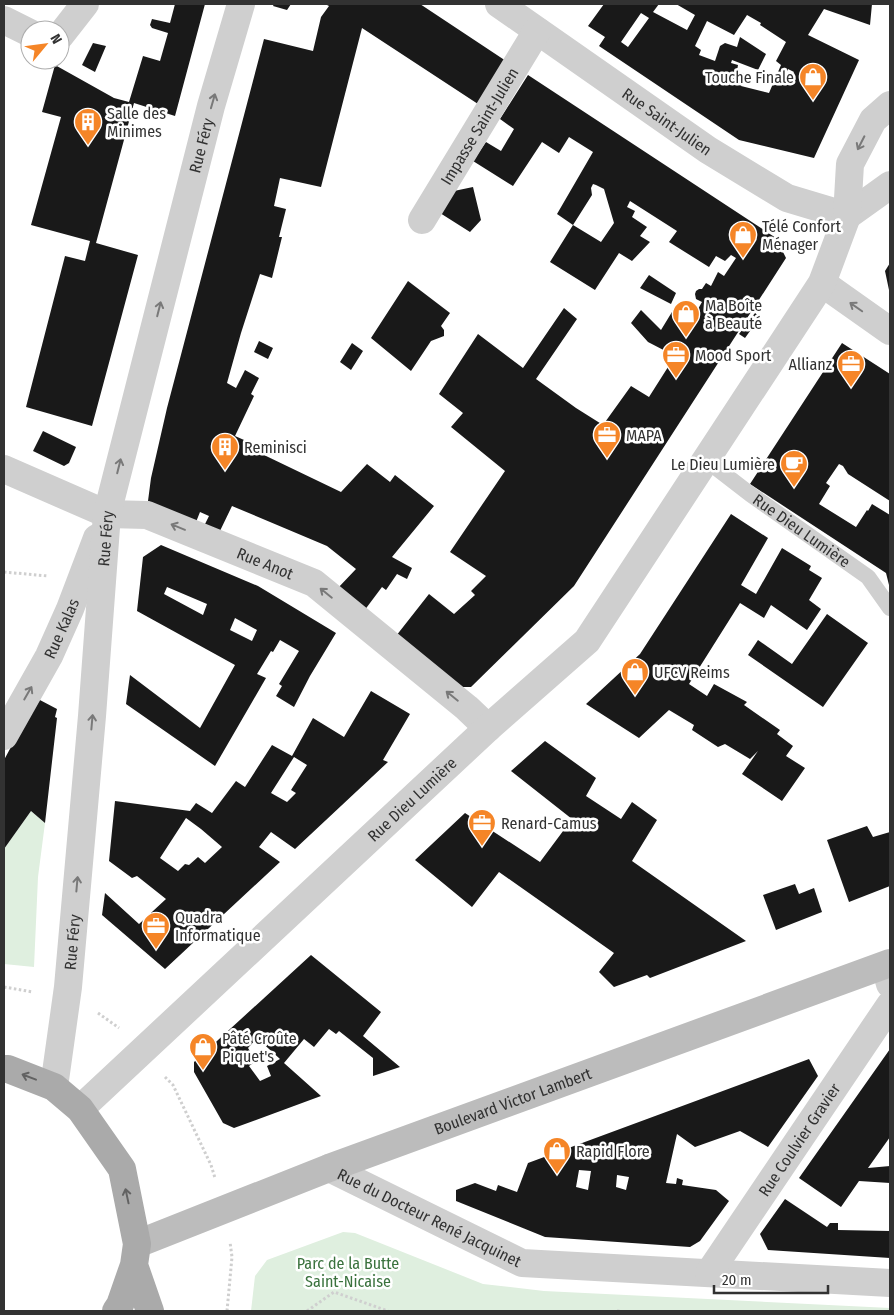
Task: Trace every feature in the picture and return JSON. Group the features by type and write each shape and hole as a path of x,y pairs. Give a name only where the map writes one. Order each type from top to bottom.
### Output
{"main road":[{"path":"4,1069 54,1087 80,1109 122,1169 136,1254 150,1311"},
{"path":"116,1311 120,1305 136,1254"}],"street":[{"path":"70,23 85,4"},
{"name":"Rue Féry","path":"54,1087 66,1002 92,716 107,514 211,106 242,4"},
{"name":"Rue Saint-Julien","path":"499,4 708,150 787,198 847,216"},
{"path":"4,20 20,28"},
{"name":"Impasse Saint-Julien","path":"422,220 537,31"},
{"name":"Rue Dieu Lumière","path":"80,1109 488,728 587,641 822,283 847,216 850,164 873,120 890,105"},
{"path":"847,216 890,185"},
{"path":"822,283 890,331"},
{"name":"Rue Anot","path":"4,469 107,514 147,515 314,583 467,708 488,728"},
{"name":"Rue Kalas","path":"4,736 49,656 70,609 107,514"},
{"name":"Boulevard Victor Lambert","path":"136,1254 224,1210 330,1168 888,971"},
{"name":"Rue Coulvier Gravier","path":"709,1273 890,1005"},
{"name":"Rue du Docteur René Jacquinet","path":"330,1168 522,1262 890,1283"}],"lane":[{"name":"Rue Dieu Lumière","path":"706,460 750,494 868,577 890,608"}],"path":[{"path":"4,572 81,580"},
{"path":"4,987 36,993 100,1014 116,1025 172,1085 212,1165 224,1210 232,1257 227,1311"},
{"path":"307,1311 334,1292 388,1311"}],"green space":[{"path":"31,811 45,823 38,877 34,967 4,964 4,849"},
{"name":"Parc de la Butte Saint-Nicaise","path":"343,1232 355,1233 483,1284 544,1291 890,1308 890,1311 251,1311 255,1276 267,1260"}],"building":[{"path":"175,4 205,4 175,116 134,103 96,243 138,255 92,426 26,407 65,256 85,261 90,241 31,225 61,117 42,112 54,70 64,70 114,98 129,102 143,56 160,61 168,33 152,28 150,25 152,19 170,23"},
{"path":"274,4 291,4 287,10 273,6"},
{"path":"325,4 420,4 506,61 478,104 362,28 321,187 280,178 274,206 286,209 279,237 282,237 272,278 260,274 227,383 236,388 245,370 259,378 251,394 254,396 235,436 267,450 264,455 341,492 367,464 390,482 395,475 434,506 392,557 412,568 407,579 397,574 386,590 382,587 364,611 337,589 356,569 327,546 232,506 219,533 204,526 209,516 200,512 196,522 148,501 151,478 167,408 264,39 313,51 321,17 329,6"},
{"path":"604,4 659,4 653,12 687,30 695,15 676,4 872,4 870,25 824,9 808,35 859,60 814,158 739,140 599,46 605,37 588,26","holes":["641,13 649,18 628,47 621,42","747,15 786,42 776,61 781,65 769,93 741,86 746,74 737,71 738,65 731,63 732,60 758,70 766,54 740,37 737,47 725,43 720,46 715,61 699,55 701,50 695,46 707,21 734,35","788,69 794,72 786,85 782,83"]},
{"path":"93,43 106,46 95,72 82,65"},
{"path":"528,75 776,238 786,258 574,586 471,687 460,687 396,636 429,594 454,614 475,595 471,591 486,576 450,552 505,471 451,427 463,413 439,394 478,334 523,368 564,308 577,319 536,379 603,425 631,386 649,397 675,356 648,342 631,323 641,310 661,330 675,307 694,316 702,302 696,299 696,291 702,289 706,283 711,286 718,272 724,276 736,258 731,255 725,261 716,256 709,267 669,242 677,231 630,201 627,207 635,211 632,217 647,227 640,236 650,242 632,261 619,253 595,290 550,262 573,225 557,214 593,152 569,137 559,153 542,142 513,186 473,161 486,142 501,151 514,129 500,119","holes":["593,184 604,189 614,223 601,242 573,225 592,195 591,188"]},
{"path":"473,187 481,220 470,232 440,213 454,191"},
{"path":"890,263 890,290 889,290 885,271"},
{"path":"649,275 676,293 671,304 640,288"},
{"path":"408,281 450,313 441,326 444,330 444,336 431,341 411,371 371,338"},
{"path":"755,313 760,317 745,338 739,334"},
{"path":"259,341 273,348 268,359 254,352"},
{"path":"352,343 363,351 351,370 340,362"},
{"path":"842,343 890,374 890,501 848,474 843,466 839,464 826,483 830,486 819,504 856,527 872,504 890,515 890,589 886,573 750,484"},
{"path":"43,431 76,447 69,463 64,466 33,451"},
{"path":"731,514 768,538 741,585 756,594 782,548 811,566 809,570 822,578 809,600 821,609 807,630 771,605 764,618 740,603 689,684 707,696 714,684 747,702 744,705 780,730 777,734 793,746 786,756 805,768 782,801 742,774 758,751 750,759 725,744 718,747 692,730 694,725 669,710 639,738 586,704 640,654"},
{"path":"161,545 258,586 336,633 294,707 276,696 282,686 279,684 299,651 280,640 257,674 266,678 215,766 126,704 130,675 200,728 235,665 137,611 143,557","holes":["167,587 207,604 203,615 164,594","235,618 257,630 252,641 230,630"]},
{"path":"827,614 868,643 823,707 748,655 758,640 792,664"},
{"path":"371,691 410,714 383,760 388,762 295,849 271,832 259,847 280,862 165,969 102,915 105,893 139,924 166,899 137,876 132,878 109,861 115,801 190,811 196,803 212,813 236,781 245,787 272,745 292,756 313,718 344,737","holes":["294,757 307,765 291,790 296,793 287,802 271,793","186,818 222,847 205,863 198,857 189,865 185,864 178,871 160,858"]},
{"path":"38,699 57,709 45,823 31,811 4,849 4,760"},
{"path":"545,741 596,778 586,796 621,819 632,802 657,820 632,861 746,941 650,978 647,975 614,987 599,972 614,953 499,872 472,907 415,860 465,813 540,862 572,819 511,771"},
{"path":"867,826 873,837 890,832 890,886 849,902 827,840"},
{"path":"795,884 799,894 814,888 822,912 776,930 763,895"},
{"path":"311,955 381,1012 363,1036 400,1067 373,1076 373,1058 339,1031 336,1034 329,1029 314,1047 304,1039 284,1063 321,1096 234,1128 223,1123 194,1072 194,1062","holes":["257,1038 280,1059 267,1066 271,1076 260,1081 249,1066 256,1061 248,1048"]},
{"path":"890,1049 890,1137 868,1168 890,1166 890,1183 859,1181 841,1207 799,1178"},
{"path":"809,1059 818,1076 768,1147 740,1131 695,1147 677,1134 666,1183 676,1184 677,1178 683,1180 682,1185 716,1190 729,1201 700,1241 690,1247 545,1237 456,1201 456,1190 475,1183 496,1191 498,1185 517,1192 528,1163","holes":["579,1170 591,1171 588,1190 576,1187","617,1175 629,1177 626,1190 616,1187"]},
{"path":"785,1199 827,1227 830,1223 838,1223 838,1230 890,1231 890,1258 768,1250 760,1234"}],"place":[{"name":"Touche Finale","path":"813,101"},
{"name":"Salle des Minimes","path":"88,146"},
{"name":"Télé Confort Ménager","path":"743,259"},
{"name":"Ma Boîte à Beauté","path":"686,338"},
{"name":"Mood Sport","path":"676,379"},
{"name":"Allianz","path":"851,388"},
{"name":"MAPA","path":"607,459"},
{"name":"Reminisci","path":"225,471"},
{"name":"Le Dieu Lumière","path":"794,488"},
{"name":"UFCV Reims","path":"635,696"},
{"name":"Renard-Camus","path":"482,847"},
{"name":"Quadra Informatique","path":"156,950"},
{"name":"Pâté Croûte Piquet's","path":"203,1071"},
{"name":"Rapid Flore","path":"557,1175"}]}
